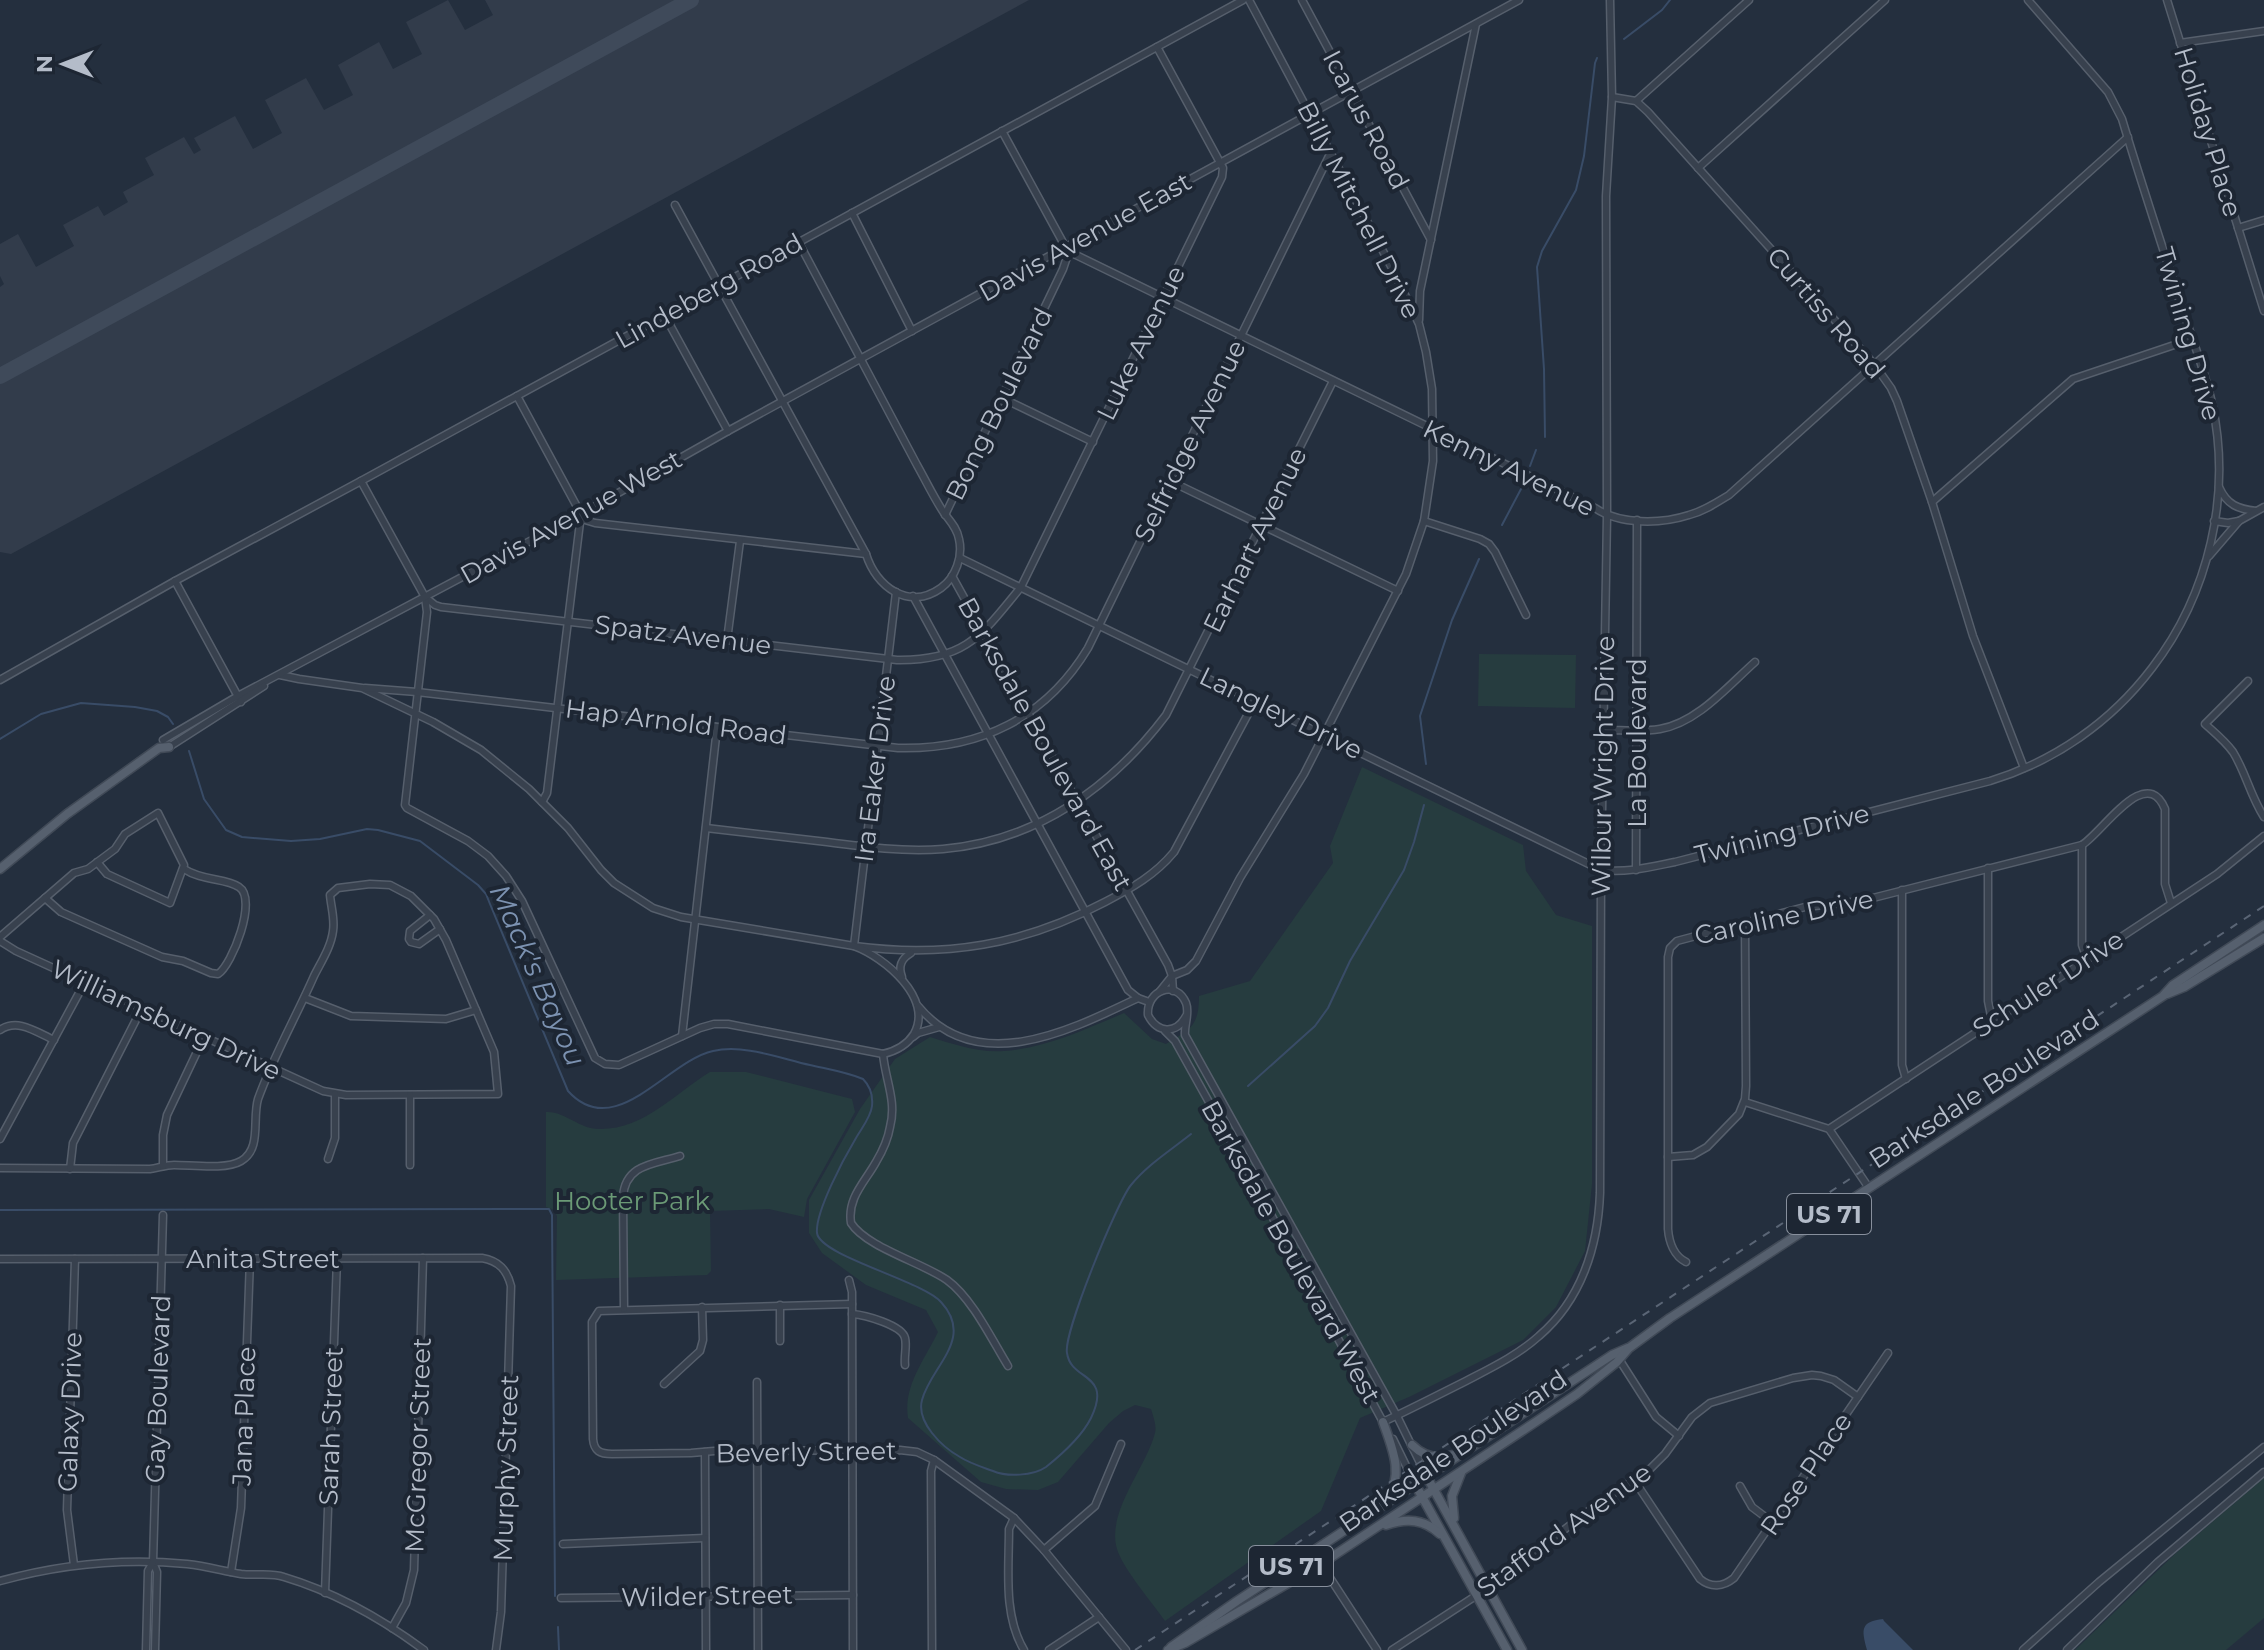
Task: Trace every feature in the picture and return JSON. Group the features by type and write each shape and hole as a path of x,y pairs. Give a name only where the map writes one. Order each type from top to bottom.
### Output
{"main road":[{"path":"0,869 67,814 163,745"},
{"name":"Barksdale Boulevard","path":"1168,1650 1185,1635 1529,1409 1617,1356 2163,996 2184,987 2246,943 2264,925"},
{"name":"Barksdale Boulevard","path":"2246,943 2264,938"},
{"name":"Barksdale Boulevard","path":"1168,1650 1321,1564 1577,1394 1617,1356"},
{"path":"1529,1409 1537,1421"},
{"path":"1383,1422 1397,1470 1395,1487 1386,1504"},
{"path":"1412,1445 1432,1457 1462,1454"},
{"path":"1455,1527 1452,1496 1462,1470"},
{"path":"1427,1477 1522,1650"},
{"path":"1415,1484 1505,1650"},
{"path":"1374,1529 1398,1521 1414,1520 1433,1527 1445,1539"},
{"path":"1313,1551 1321,1564"}],"street":[{"name":"Lindeberg Road","path":"0,680 175,581 1246,0"},
{"name":"Billy Mitchell Drive","path":"1160,991 1172,976 1187,970 1196,961 1324,735 1412,558 1424,521 1432,475 1434,430 1430,372 1419,324 1246,0"},
{"name":"Icarus Road","path":"1302,0 1432,240"},
{"name":"Davis Avenue East","path":"861,359 1476,24 1505,3 1519,0"},
{"name":"Wilbur Wright Drive","path":"1383,1422 1485,1371 1534,1341 1571,1299 1590,1259 1598,1227 1607,516 1606,185 1612,97 1610,0"},
{"path":"1612,97 1636,101 1749,0"},
{"path":"1698,168 1885,0"},
{"name":"Twining Drive","path":"1601,870 1636,870 1990,781 2024,768 2068,746 2128,697 2163,654 2190,606 2207,559 2218,486 2216,427 2211,402 2122,119 2108,92 2028,0"},
{"name":"Holiday Place","path":"2167,0 2264,309"},
{"path":"1419,324 1420,291 1476,24"},
{"path":"2180,43 2264,31"},
{"path":"1157,47 1220,164"},
{"name":"Curtiss Road","path":"1636,101 1874,364 1891,388 1932,502 1973,636 2024,768"},
{"path":"1002,131 1066,248"},
{"name":"Kenny Avenue","path":"1066,248 1607,516 1637,520 1672,519 1691,515 1729,495 2128,137"},
{"name":"Selfridge Avenue","path":"988,735 1051,697 1082,658 1330,154"},
{"name":"Luke Avenue","path":"945,655 960,649 984,632 1021,587 1222,177 1220,164"},
{"path":"675,205 866,554 870,568 879,580 896,592 911,596 930,594 946,585 952,576"},
{"path":"852,213 912,331"},
{"path":"2238,228 2264,220"},
{"name":"Barksdale Boulevard East","path":"799,243 945,515 952,522 959,539 960,558 952,576 1168,965 1173,991"},
{"name":"Bong Boulevard","path":"945,515 1063,269 1066,248"},
{"path":"665,316 728,431"},
{"path":"1932,502 2073,379 2192,339"},
{"name":"Davis Avenue West","path":"163,745 280,675 861,359"},
{"name":"Earhart Avenue","path":"706,828 867,847 925,850 960,847 1006,836 1037,824 1099,788 1149,738 1166,715 1333,381"},
{"path":"517,396 585,520 866,554"},
{"path":"1002,398 1093,442"},
{"path":"361,481 425,597 427,612 404,800 407,808 468,841 488,856 506,876 522,901 595,1058 605,1064 619,1065 709,1025 726,1024 883,1054 898,1049 918,1033 939,1027"},
{"path":"1170,481 1398,591"},
{"path":"2218,486 2223,496 2235,507 2256,511"},
{"path":"2207,559 2239,521 2264,507"},
{"path":"542,802 547,793 581,514"},
{"name":"La Boulevard","path":"1636,870 1637,520"},
{"path":"1424,521 1489,544 1526,615"},
{"path":"2214,521 2239,521"},
{"path":"727,640 740,541"},
{"name":"Langley Drive","path":"960,558 1601,870"},
{"path":"175,581 240,699"},
{"name":"Ira Eaker Drive","path":"854,946 896,592"},
{"path":"911,596 1128,990 1149,1002"},
{"name":"Spatz Avenue","path":"425,597 441,607 888,659 913,660 945,655"},
{"path":"1604,730 1666,728 1693,715 1755,662"},
{"path":"280,675 362,688 481,750 517,777 568,828 614,883 653,908 667,914 854,946 915,951 993,944 1039,932 1127,891 1157,871 1174,852 1255,701"},
{"path":"2248,681 2205,724 2234,754 2264,817"},
{"name":"Hap Arnold Road","path":"362,688 879,746 934,747 988,735"},
{"path":"682,1036 717,728"},
{"name":"Caroline Drive","path":"1686,1262 1678,1256 1668,1234 1669,952 1673,944 1745,922 1818,905 1861,901 2082,845 2140,793 2160,799 2165,809 2165,884 2171,903"},
{"path":"0,939 74,873 88,869 97,862 115,849 125,834 158,813 184,861 184,869 170,903 107,874 97,862"},
{"name":"Schuler Drive","path":"1829,1129 2217,874 2264,836"},
{"path":"2082,845 2082,945 2087,959"},
{"path":"1988,868 1988,1001 1992,1021"},
{"path":"45,898 61,912 162,957 218,974 224,969 242,930 245,913 243,892 238,886 199,877 184,869"},
{"name":"Williamsburg Drive","path":"0,939 16,951 335,1094 498,1094 494,1052 440,929 405,892 390,885 370,884 332,891 333,933 305,998"},
{"path":"1902,890 1902,1065 1906,1079"},
{"path":"430,915 410,931 411,942 419,944 440,929"},
{"path":"1668,1157 1686,1156 1703,1150 1735,1118 1745,1102 1745,922"},
{"path":"854,946 879,958 905,984"},
{"path":"915,951 905,957 900,965 905,984 917,1004 939,1027 974,1042 996,1044 1038,1038 1084,1023 1138,998"},
{"path":"0,1139 85,982"},
{"path":"1186,1016 1176,1029 1158,1028 1148,1015 1149,1002 1160,991 1173,991 1181,995 1186,1003 1186,1016 1185,1035 1397,1416 1427,1477"},
{"path":"0,1168 150,1169 237,1163 245,1158 253,1144 256,1107 305,998 351,1016 446,1019 476,1010"},
{"path":"911,1039 919,1021 917,1004"},
{"path":"70,1169 72,1147 142,1008"},
{"path":"0,1030 8,1025 18,1025 54,1040"},
{"name":"Barksdale Boulevard West","path":"1158,1028 1171,1036 1189,1066 1415,1484"},
{"path":"163,1166 163,1135 167,1115 204,1037"},
{"path":"883,1054 893,1104 890,1128 876,1162 851,1203 851,1223 862,1235 946,1279 970,1306 1008,1366"},
{"path":"328,1159 335,1138 335,1094"},
{"path":"410,1095 410,1165"},
{"path":"1745,1102 1829,1129 1869,1188"},
{"path":"680,1156 637,1170 625,1183 624,1309 852,1304"},
{"name":"Gay Boulevard","path":"155,1650 157,1572 153,1562 163,1215"},
{"name":"McGregor Street","path":"392,1628 406,1603 414,1570 423,1258"},
{"name":"Anita Street","path":"0,1259 482,1258 492,1260 505,1270 511,1286"},
{"name":"Galaxy Drive","path":"74,1565 67,1497 75,1259"},
{"name":"Jana Place","path":"231,1572 241,1508 250,1259"},
{"name":"Sarah Street","path":"325,1593 337,1259"},
{"path":"849,1280 852,1288 853,1650"},
{"name":"Murphy Street","path":"496,1650 501,1612 511,1286"},
{"path":"780,1305 780,1341"},
{"path":"664,1384 700,1351 703,1340 702,1307"},
{"name":"Beverly Street","path":"624,1309 605,1309 596,1313 592,1322 593,1439 597,1451 612,1454 911,1450 934,1460 1014,1518 1126,1650"},
{"path":"852,1314 896,1327 902,1332 905,1365"},
{"name":"Rose Place","path":"1634,1480 1700,1579 1717,1586 1727,1583 1734,1578 1888,1353"},
{"path":"1617,1356 1656,1417 1679,1436"},
{"name":"Stafford Avenue","path":"1392,1650 1488,1588 1589,1510 1634,1480 1661,1459 1692,1417 1710,1403 1812,1375 1827,1377 1858,1397"},
{"path":"757,1382 758,1650"},
{"path":"1044,1550 1095,1506 1121,1444"},
{"path":"2023,1650 2115,1568 2264,1447"},
{"path":"705,1452 706,1650"},
{"path":"932,1650 931,1471 934,1460"},
{"path":"2067,1650 2158,1562 2264,1472"},
{"path":"1740,1486 1752,1507 1772,1522"},
{"path":"1014,1518 1009,1529 1010,1606 1013,1626 1024,1650"},
{"path":"563,1544 705,1538"},
{"path":"0,1581 74,1565 115,1561 201,1566 281,1576 357,1607 424,1650"},
{"name":"Gay Boulevard","path":"146,1650 148,1571 153,1562"},
{"path":"1321,1564 1377,1650"},
{"name":"Wilder Street","path":"561,1598 853,1595"},
{"path":"1049,1650 1099,1617"}],"shaded area":[{"path":"448,0 465,30 493,15 485,0 1029,0 11,554 0,552 0,287 4,284 0,276 0,244 18,234 36,267 74,246 63,225 98,206 104,216 128,202 123,192 154,175 145,158 184,137 194,154 201,150 194,138 235,116 253,149 282,133 265,100 306,78 324,110 353,95 338,65 379,42 393,69 422,54 406,22"}],"green space":[{"path":"1479,654 1576,655 1575,708 1478,706"},
{"path":"1362,767 1523,845 1526,871 1556,915 1592,926 1592,1184 1585,1251 1556,1307 1523,1340 1360,1418 1321,1511 1165,1621 1125,1566 1115,1535 1122,1505 1155,1433 1151,1409 1135,1405 1123,1411 1058,1482 1038,1490 1006,1489 981,1482 908,1418 912,1384 938,1332 926,1310 866,1285 822,1253 809,1233 809,1200 860,1109 895,1059 930,1037 985,1051 1004,1051 1066,1037 1124,1013 1152,1039 1166,1044 1192,1026 1199,996 1250,981 1333,863 1330,846"},
{"name":"Hooter Park","path":"710,1072 746,1072 852,1099 855,1112 807,1199 804,1217 769,1209 710,1211 711,1271 707,1275 556,1280 557,1216 554,1210 546,1207 546,1112 592,1128 615,1128 645,1117"},
{"path":"2264,1478 2264,1618 2226,1650 2075,1650 2176,1553"}],"water":[{"path":"1883,1619 1913,1650 1867,1650 1864,1627"}],"waterway":[{"name":"Mack's Bayou","path":"1624,39 1662,10 1670,0"},
{"name":"Mack's Bayou","path":"1545,437 1537,267 1542,251 1576,190 1584,156 1597,58"},
{"name":"Mack's Bayou","path":"1530,466 1536,450"},
{"name":"Mack's Bayou","path":"1502,525 1521,489"},
{"name":"Mack's Bayou","path":"1426,764 1420,716 1452,620 1479,559"},
{"name":"Mack's Bayou","path":"0,739 41,714 81,703 157,711 173,724"},
{"name":"Mack's Bayou","path":"189,751 204,799 226,830 242,837 291,841 378,830 420,841 478,885 486,894 568,1091 586,1105 604,1108 622,1104 695,1058 725,1049 762,1053 863,1079 871,1095 871,1110 831,1185 817,1233 822,1242 835,1251 931,1294 950,1315 954,1328 952,1340 927,1388 921,1408 927,1425 938,1440 953,1453 976,1465 1005,1474 1020,1475 1041,1470 1064,1451 1087,1425 1097,1393 1089,1379 1070,1362 1067,1353 1073,1321 1092,1268 1124,1196 1152,1164 1191,1134"},
{"name":"Mack's Bayou","path":"1248,1086 1315,1026 1328,1008 1350,961 1404,870 1424,805"},
{"path":"0,1210 549,1209 552,1215 555,1596"},
{"path":"558,1627 559,1650"}],"taxiway":[{"path":"0,376 691,0"}],"railway":[{"path":"1135,1650 2264,906"}]}
